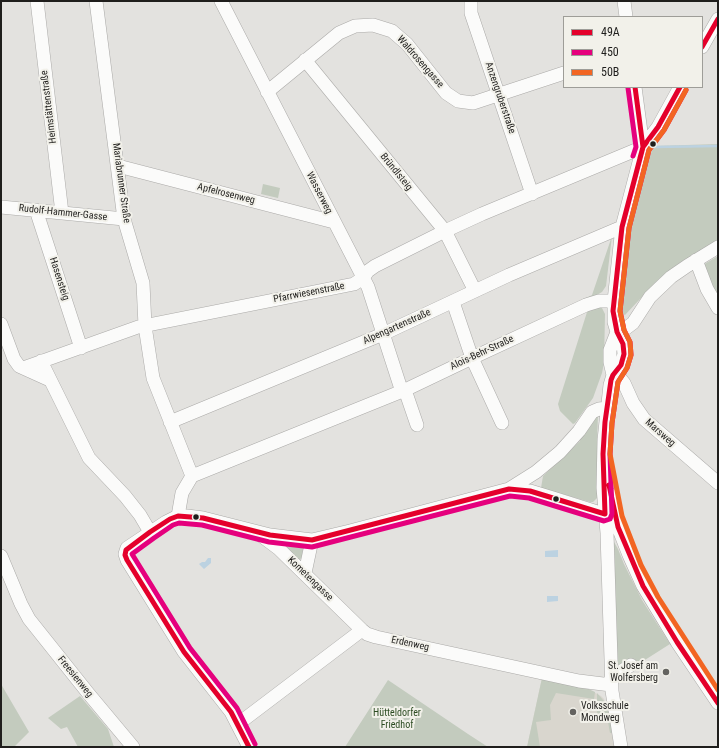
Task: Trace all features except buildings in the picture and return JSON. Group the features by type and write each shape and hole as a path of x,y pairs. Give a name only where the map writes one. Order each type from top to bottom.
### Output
{"street":[{"name":"Heimstättenstraße","path":"37,1 62,212"},
{"name":"Mariabrunner Straße","path":"96,1 124,219 143,283 145,326 152,378 192,476"},
{"name":"Wasserweg","path":"221,1 368,287 403,391 417,425"},
{"name":"Anzengruberstraße","path":"471,1 471,13 532,194"},
{"path":"624,1 626,16"},
{"path":"703,45 718,19"},
{"name":"Waldrosengasse","path":"267,92 339,33 355,26 373,25 392,31 407,44 446,94 458,101 473,103 563,73"},
{"name":"Bründlsteig","path":"305,60 445,231 476,291"},
{"path":"635,88 643,147"},
{"path":"679,88 658,127 643,147 622,227 613,316 616,332 610,350 610,362 613,375 607,408 604,440 604,462 610,516 652,601 718,703"},
{"name":"Pfarrwiesenstraße","path":"23,368 138,327 354,284 363,278 368,271 375,266 445,231 643,147"},
{"name":"Apfelrosenweg","path":"118,166 334,222"},
{"name":"Rudolf-Hammer-Gasse","path":"1,207 124,219"},
{"name":"Hasensteig","path":"36,210 81,348"},
{"name":"Alpengartenstraße","path":"170,422 383,334 509,275 622,227"},
{"path":"616,332 625,329 633,322 650,297 662,284 679,271 718,247"},
{"path":"696,260 707,289 718,308"},
{"name":"Alois-Behr-Straße","path":"192,476 403,391 586,305 599,301 614,301"},
{"path":"453,302 472,358 502,424"},
{"path":"1,324 14,359 19,366 50,380"},
{"path":"41,361 89,458 125,496 140,515 150,532"},
{"name":"Marsweg","path":"613,375 620,378 624,383 633,403 644,419 718,483"},
{"path":"249,747 238,724 228,708 184,652 127,560 125,554 126,550 150,532 170,519 178,516 203,518 283,537 312,540 350,532 508,489 536,472 560,452 579,431 592,412 599,408 607,408"},
{"path":"178,516 182,493 192,476"},
{"path":"508,489 530,491 610,516"},
{"path":"610,516 606,533 611,681 621,747"},
{"name":"Kometengasse","path":"254,531 279,549 362,630"},
{"path":"305,573 312,540"},
{"name":"Freesienweg","path":"1,556 21,604 29,619 133,747"},
{"path":"238,724 362,630"},
{"name":"Erdenweg","path":"362,630 376,637 579,681 611,681"},
{"path":"611,681 630,665"}],"shaded area":[{"name":"Volksschule Mondweg","path":"542,678 590,690 601,696 604,699 617,747 527,747"}],"green space":[{"path":"718,144 718,240 671,269 658,280 625,315 620,312 625,247 639,181 654,146"},
{"path":"263,184 280,188 278,198 261,194"},
{"path":"612,236 606,286 602,292 585,302 584,299 592,295"},
{"path":"718,256 718,302 701,266"},
{"path":"599,307 602,308 605,314 604,363 602,373 593,398 573,424 560,411 558,404 588,309"},
{"path":"598,414 598,497 593,502 590,502 541,488 543,476 580,441 581,434"},
{"path":"281,541 302,545 302,558 298,560 281,544"},
{"path":"614,542 642,600 670,644 637,665 616,665"},
{"path":"542,678 584,687 595,692 594,699 556,693 550,705 551,720 536,722 540,747 527,747"},
{"name":"Hütteldorfer Friedhof","path":"388,680 468,734 488,747 345,747"},
{"path":"1,684 29,732 14,747 1,747"},
{"path":"597,693 609,707 615,732 610,733 608,722 602,722 597,716"},
{"path":"80,696 108,729 114,747 78,747 67,727 61,729 48,718"}],"water":[{"path":"558,550 558,557 545,557 545,551"},
{"path":"208,558 211,558 211,563 204,569 199,564 205,562"},
{"path":"547,596 558,596 558,601 547,602"}],"waterway":[{"path":"654,147 718,146"}],"transit line":[{"name":"49A","path":"703,45 718,19"},
{"name":"450","path":"628,88 636,147 633,156"},
{"name":"49A","path":"635,88 643,147 640,158"},
{"name":"49A","path":"249,747 231,712 184,652 127,560 125,555 126,550 150,532 170,519 178,516 203,518 270,535 312,540 509,489 530,491 605,514 603,454 605,422 611,380 621,365 624,354 623,344 617,332 613,311 622,227 643,147 658,127 679,88"},
{"name":"450","path":"255,744 237,708 190,648 132,554 173,525 179,523 202,525 269,542 312,547 510,496 529,498 604,521 610,519 612,514 610,454 612,423 618,382 627,368 631,355 630,342 624,330 620,311 629,228 649,150 664,130 686,90"},
{"name":"50B","path":"686,90 664,130 649,150 629,228 620,311 624,330 630,342 631,355 627,368 618,382 612,423 610,454 622,516 641,565 658,597 718,690"},
{"name":"49A","path":"609,485 618,527 643,586 677,642 718,703"}],"place":[{"name":"St. Josef am Wolfersberg","path":"666,672"},
{"name":"Volksschule Mondweg","path":"573,712"}]}
